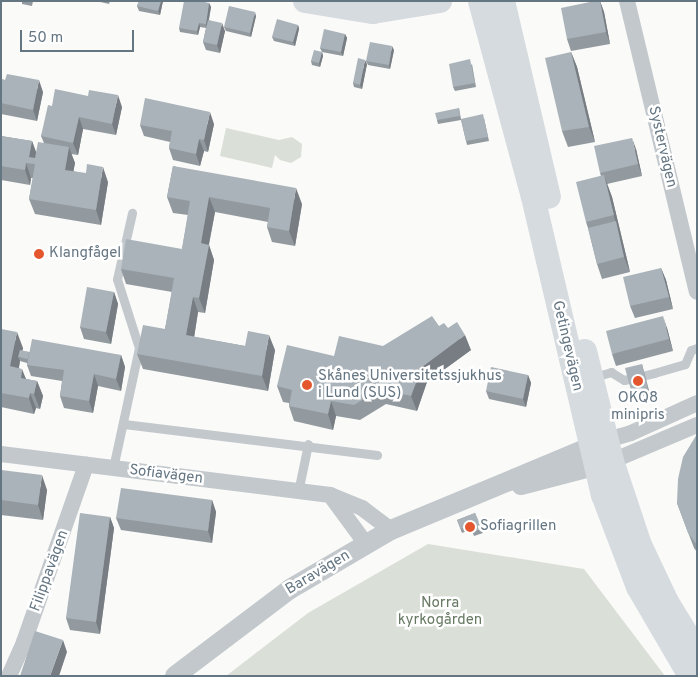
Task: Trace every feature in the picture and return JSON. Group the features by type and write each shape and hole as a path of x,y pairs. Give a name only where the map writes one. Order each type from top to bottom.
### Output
{"main road":[{"path":"305,1 334,8 373,12 440,1"},
{"name":"Getingevägen","path":"480,1 601,453 653,575 695,646"},
{"name":"Getingevägen","path":"503,1 591,378 612,522 638,587 690,676"}],"street":[{"name":"Systervägen","path":"627,1 697,292"},
{"name":"Baravägen","path":"601,453 631,433 697,403"},
{"name":"Baravägen","path":"175,676 290,589 391,530 476,494 697,424"},
{"name":"Sofiavägen","path":"1,454 330,495 362,508 391,530"},
{"name":"Filippavägen","path":"9,676 24,642 86,464"},
{"path":"330,495 347,514 366,544"}],"lane":[{"path":"114,468 139,348 117,279 132,212"},
{"path":"591,378 611,372 624,380 654,373 685,364 691,350 697,348"},
{"path":"124,424 266,443 308,444 377,454"},
{"path":"298,492 308,444"}],"green space":[{"path":"226,128 279,140 292,137 302,144 301,157 291,163 280,160 275,155 272,168 220,156"},
{"name":"Norra kyrkogården","path":"428,544 584,569 665,676 226,676 308,613"}],"building":[{"path":"139,1 161,1 158,11 137,6"},
{"path":"184,1 209,3 206,24 199,23 197,31 179,28"},
{"path":"600,1 606,32 567,39 561,8"},
{"path":"229,6 255,12 250,33 224,27"},
{"path":"277,19 298,25 293,42 272,37"},
{"path":"208,20 222,23 217,45 203,42"},
{"path":"324,29 345,34 341,52 320,48"},
{"path":"370,42 392,46 389,65 366,61"},
{"path":"314,50 322,52 319,63 311,61"},
{"path":"571,52 589,127 562,131 545,58"},
{"path":"358,58 365,60 360,85 353,83"},
{"path":"470,59 475,83 453,87 449,64"},
{"path":"7,74 39,80 33,110 1,103 1,79 5,80"},
{"path":"55,89 88,96 89,90 118,95 112,124 79,117 73,143 41,136 48,105 52,106"},
{"path":"145,98 210,112 204,140 199,139 196,154 169,148 172,131 140,125"},
{"path":"459,108 460,116 437,120 435,113"},
{"path":"483,114 488,137 466,141 461,119"},
{"path":"1,136 32,141 29,157 35,158 38,142 69,147 65,170 86,173 87,164 103,167 96,210 29,199 35,164 26,163 25,170 1,166"},
{"path":"632,138 638,164 600,173 594,146"},
{"path":"173,166 296,188 289,231 267,227 270,208 209,197 201,243 209,245 199,298 193,297 186,335 245,346 248,331 269,335 262,376 137,354 143,325 165,329 174,278 121,269 126,239 182,249 190,201 167,197"},
{"path":"604,175 614,215 586,222 576,182"},
{"path":"616,221 624,257 597,264 588,228"},
{"path":"661,268 669,297 630,306 623,277"},
{"path":"87,287 114,292 106,332 80,327"},
{"path":"432,316 439,326 444,323 448,328 457,322 465,335 422,367 411,396 380,389 354,405 331,401 328,414 289,406 292,390 277,386 287,345 334,356 339,336 383,346"},
{"path":"663,316 669,339 612,354 606,331"},
{"path":"1,329 17,332 10,366 22,369 21,378 37,381 34,394 30,393 29,398 1,393"},
{"path":"32,339 121,355 116,379 94,374 89,401 60,396 64,370 27,365"},
{"path":"20,350 29,352 28,359 18,357"},
{"path":"642,364 648,390 632,394 625,368"},
{"path":"491,367 528,375 523,399 486,391"},
{"path":"697,434 697,545 688,533 677,503 678,479 683,457"},
{"path":"1,470 42,475 38,505 1,500"},
{"path":"121,488 212,500 208,531 116,518"},
{"path":"80,513 110,517 96,622 66,618"},
{"name":"Sofiagrillen","path":"475,513 482,529 472,532 469,525 461,529 457,520"},
{"path":"35,631 63,640 50,676 20,676"}],"place":[{"name":"Klangfågel","path":"39,254"},
{"name":"OKQ8 minipris","path":"638,381"},
{"name":"Skånes Universitetssjukhus i Lund (SUS)","path":"307,385"},
{"name":"Sofiagrillen","path":"470,527"}]}
